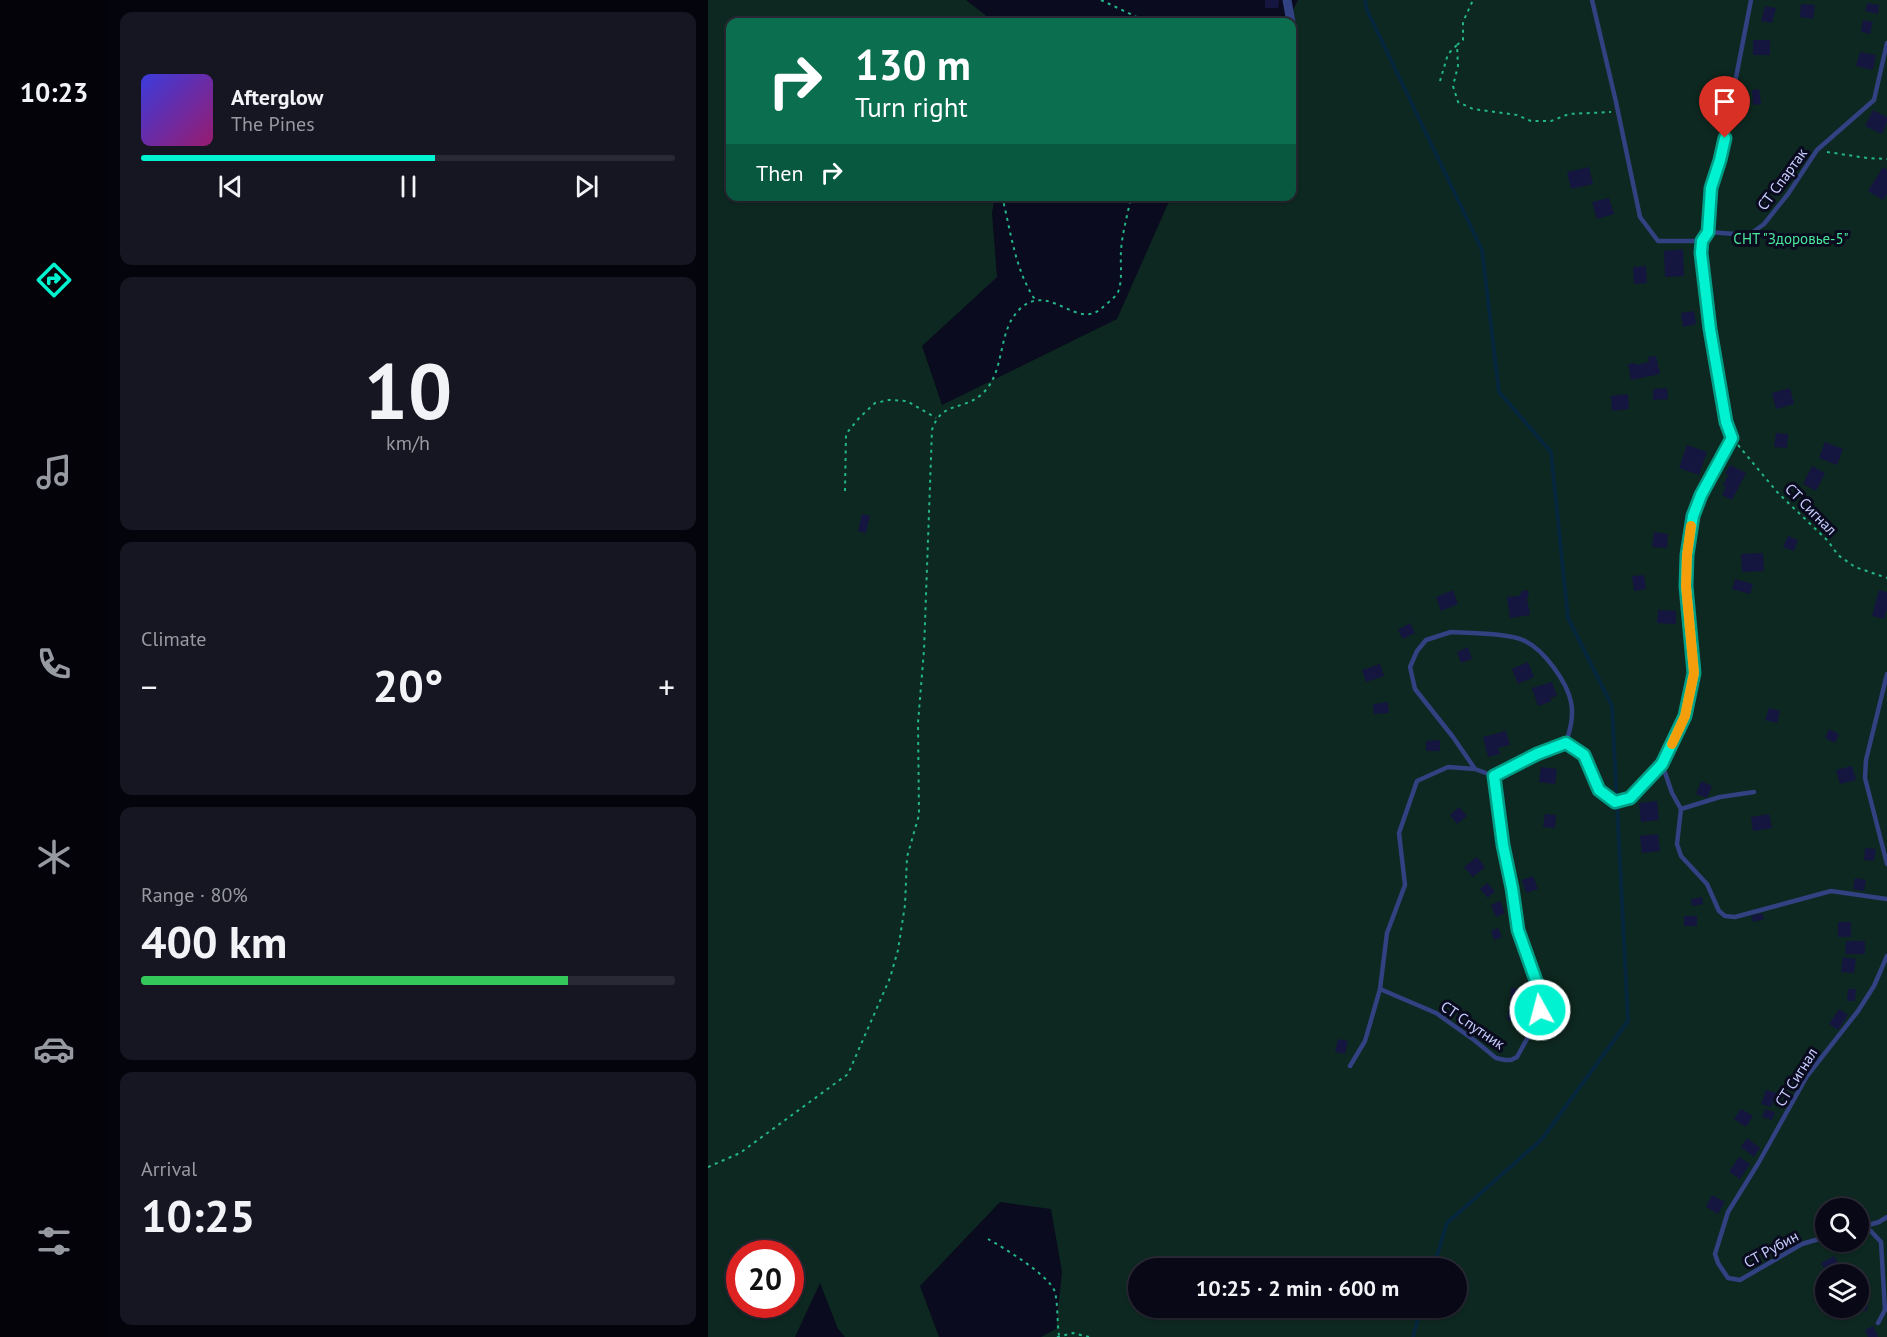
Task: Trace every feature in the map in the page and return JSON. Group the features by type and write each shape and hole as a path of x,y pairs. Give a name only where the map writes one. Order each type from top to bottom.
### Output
{"street":[{"path":"1287,0 1290,18"}],"lane":[{"path":"1592,0 1640,217 1658,241 1702,241"},
{"path":"1566,743 1584,755 1599,790 1615,802 1630,798 1662,764 1685,716 1694,673 1686,586 1687,555 1693,516 1701,495 1732,438 1726,422 1710,329 1701,253 1702,241 1708,232 1711,188 1720,160 1751,0"},
{"name":"СТ Спартак","path":"1708,232 1749,235 1764,224 1788,194 1817,150 1874,100 1887,43"},
{"path":"1474,769 1454,737 1415,689 1410,667 1417,651 1426,640 1452,632 1524,640 1544,655 1557,672 1571,702 1571,725 1566,743"},
{"path":"1887,675 1866,760 1865,778 1887,864"},
{"path":"1350,1066 1365,1041 1380,989 1387,933 1405,885 1399,833 1417,781 1448,766 1474,769 1494,776 1537,754 1566,743"},
{"path":"1662,764 1672,793 1681,809 1677,844 1681,856 1707,885 1719,912 1725,916 1735,917 1831,891 1887,899"},
{"name":"СТ Спутник","path":"1380,989 1436,1013 1496,1058 1511,1060 1516,1057 1533,1028 1540,1010 1539,989 1518,930 1494,776"},
{"path":"1681,809 1720,797 1754,792"},
{"name":"СТ Сигнал","path":"1728,1212 1807,1076 1874,986 1887,956"},
{"name":"СТ Рубин","path":"1728,1212 1715,1254 1728,1278 1740,1280 1802,1244 1815,1240"},
{"path":"1869,1225 1887,1217"},
{"path":"1869,1229 1881,1242 1885,1310 1878,1323"}],"path":[{"path":"1101,0 1139,18"},
{"path":"1440,81 1448,54 1463,40 1463,22 1473,0"},
{"path":"1457,45 1458,66 1453,86 1458,102 1473,110 1517,115 1531,121 1551,121 1569,114 1611,112 1617,105"},
{"path":"1817,150 1887,159"},
{"path":"1003,201 1019,266 1026,285 1036,301"},
{"path":"708,1167 740,1153 848,1074 890,978 898,950 905,905 907,857 918,815 918,723 924,650 932,430 936,418 941,413 981,394 994,376 1008,326 1022,307 1036,301 1052,301 1084,315 1097,312 1118,293 1121,249 1130,201"},
{"path":"845,491 846,434 876,403 889,400 907,401 936,418"},
{"name":"СТ Сигнал","path":"1732,438 1778,493 1828,541 1839,555 1855,567 1887,578"},
{"path":"988,1239 1008,1250 1040,1274 1054,1291 1058,1336 1072,1333 1089,1337"}],"green space":[{"name":"СНТ \"Здоровье-5\"","path":"708,0 966,0 989,18 726,18 726,201 994,201 992,213 997,277 922,346 942,405 1117,319 1169,201 1296,201 1296,18 1289,18 1298,0 1887,0 1887,1337 1041,1337 1056,1329 1062,1272 1051,1209 1000,1202 920,1286 939,1337 845,1337 838,1329 820,1283 804,1318 804,1240 726,1240 726,1318 804,1318 795,1337 708,1337"}],"building":[{"path":"1265,0 1279,0 1278,8 1265,8"},
{"path":"1867,3 1879,5 1878,14 1865,11"},
{"path":"1801,4 1815,5 1813,19 1800,17"},
{"path":"1765,6 1776,8 1772,23 1761,21"},
{"path":"1863,20 1873,22 1870,34 1861,32"},
{"path":"1753,40 1770,40 1770,55 1753,55"},
{"path":"1860,52 1876,55 1873,70 1856,66"},
{"path":"1759,89 1761,104 1753,105 1752,90"},
{"path":"1873,110 1887,117 1882,134 1865,126"},
{"path":"1589,167 1593,184 1571,189 1567,172"},
{"path":"1883,167 1887,170 1887,194 1883,200 1868,191"},
{"path":"1609,198 1614,214 1597,219 1592,202"},
{"path":"1683,249 1684,276 1665,277 1664,251"},
{"path":"1646,266 1647,283 1634,284 1633,267"},
{"path":"1694,311 1696,324 1683,327 1681,313"},
{"path":"1656,356 1660,374 1631,380 1628,364 1649,362 1648,357"},
{"path":"1667,388 1668,399 1653,400 1653,389"},
{"path":"1790,388 1794,404 1776,409 1772,393"},
{"path":"1628,394 1629,409 1612,411 1611,396"},
{"path":"1776,433 1788,434 1787,448 1774,447"},
{"path":"1825,442 1843,449 1837,465 1819,458"},
{"path":"1687,445 1707,452 1699,475 1679,468"},
{"path":"1730,465 1746,473 1732,500 1722,495 1728,475 1725,474"},
{"path":"1812,466 1825,473 1816,491 1803,484"},
{"path":"862,514 870,516 866,533 858,531"},
{"path":"1654,532 1668,534 1667,548 1652,547"},
{"path":"1788,536 1798,540 1794,551 1783,547"},
{"path":"1763,553 1764,571 1742,572 1741,554"},
{"path":"1644,575 1646,589 1634,591 1632,576"},
{"path":"1735,579 1753,584 1750,594 1732,589"},
{"path":"1453,590 1458,604 1441,611 1436,597"},
{"path":"1527,590 1530,615 1510,618 1507,597 1519,596 1522,591"},
{"path":"1879,590 1887,592 1887,609 1884,619 1872,616"},
{"path":"1658,610 1676,611 1676,624 1657,623"},
{"path":"1410,623 1415,633 1403,639 1398,630"},
{"path":"1468,647 1472,659 1461,663 1457,652"},
{"path":"1528,662 1534,677 1518,684 1512,669"},
{"path":"1380,664 1384,676 1366,682 1362,670"},
{"path":"1552,682 1557,696 1550,698 1552,701 1538,706 1532,688"},
{"path":"1388,702 1389,713 1374,714 1373,704"},
{"path":"1769,708 1780,711 1777,723 1765,720"},
{"path":"1829,729 1839,734 1835,743 1825,738"},
{"path":"1506,731 1510,745 1498,748 1500,754 1488,757 1483,737"},
{"path":"1440,740 1440,751 1426,751 1426,741"},
{"path":"1852,766 1856,780 1840,784 1836,770"},
{"path":"1541,767 1557,769 1555,784 1539,782"},
{"path":"1701,781 1712,786 1707,798 1696,794"},
{"path":"1657,801 1659,820 1641,822 1639,803"},
{"path":"1459,807 1467,816 1457,824 1450,815"},
{"path":"1545,814 1556,815 1555,828 1543,827"},
{"path":"1769,814 1772,828 1753,831 1751,817"},
{"path":"1658,834 1660,851 1642,853 1640,836"},
{"path":"1865,848 1876,849 1874,861 1864,860"},
{"path":"1477,857 1485,867 1473,877 1464,867"},
{"path":"1533,876 1538,889 1526,893 1522,880"},
{"path":"1855,878 1866,880 1864,891 1853,889"},
{"path":"1487,883 1495,891 1488,898 1480,889"},
{"path":"1702,897 1703,904 1692,906 1691,899"},
{"path":"1500,901 1505,913 1496,917 1491,905"},
{"path":"1762,913 1764,919 1753,922 1751,916"},
{"path":"1684,916 1697,916 1697,926 1684,926"},
{"path":"1838,922 1851,922 1851,937 1838,937"},
{"path":"1498,928 1502,937 1494,940 1491,931"},
{"path":"1846,941 1865,941 1865,954 1845,954"},
{"path":"1843,957 1856,959 1854,973 1841,972"},
{"path":"1511,988 1519,989 1518,1002 1510,1001"},
{"path":"1848,989 1856,989 1855,1001 1847,1001"},
{"path":"1510,1004 1521,1006 1518,1022 1507,1020"},
{"path":"1839,1009 1848,1015 1838,1030 1829,1024"},
{"path":"1338,1039 1348,1041 1345,1054 1335,1052"},
{"path":"1766,1090 1776,1093 1771,1107 1761,1104"},
{"path":"1741,1109 1753,1116 1746,1127 1734,1119"},
{"path":"1765,1109 1775,1112 1772,1120 1762,1117"},
{"path":"1747,1138 1760,1148 1754,1157 1741,1147"},
{"path":"1739,1157 1750,1164 1740,1179 1729,1172"},
{"path":"1712,1195 1725,1202 1718,1214 1706,1207"},
{"path":"1834,1256 1839,1264 1822,1264"},
{"path":"1873,1326 1878,1337 1868,1337 1865,1330"}],"waterway":[{"path":"1365,0 1367,10 1482,250 1499,392 1551,452 1568,618 1612,706 1628,1021 1542,1139 1447,1223 1436,1258"},
{"path":"1413,1337 1418,1318"}],"slow traffic":[{"path":"1672,744 1685,716 1694,673 1686,586 1691,526"}],"route":[{"path":"1540,1010 1539,989 1518,930 1494,776 1537,754 1566,743 1584,755 1599,790 1615,802 1630,798 1662,764 1685,716 1694,673 1686,586 1687,555 1693,516 1701,495 1732,438 1726,422 1710,329 1701,253 1702,241 1708,232 1711,188 1725,138"}]}
